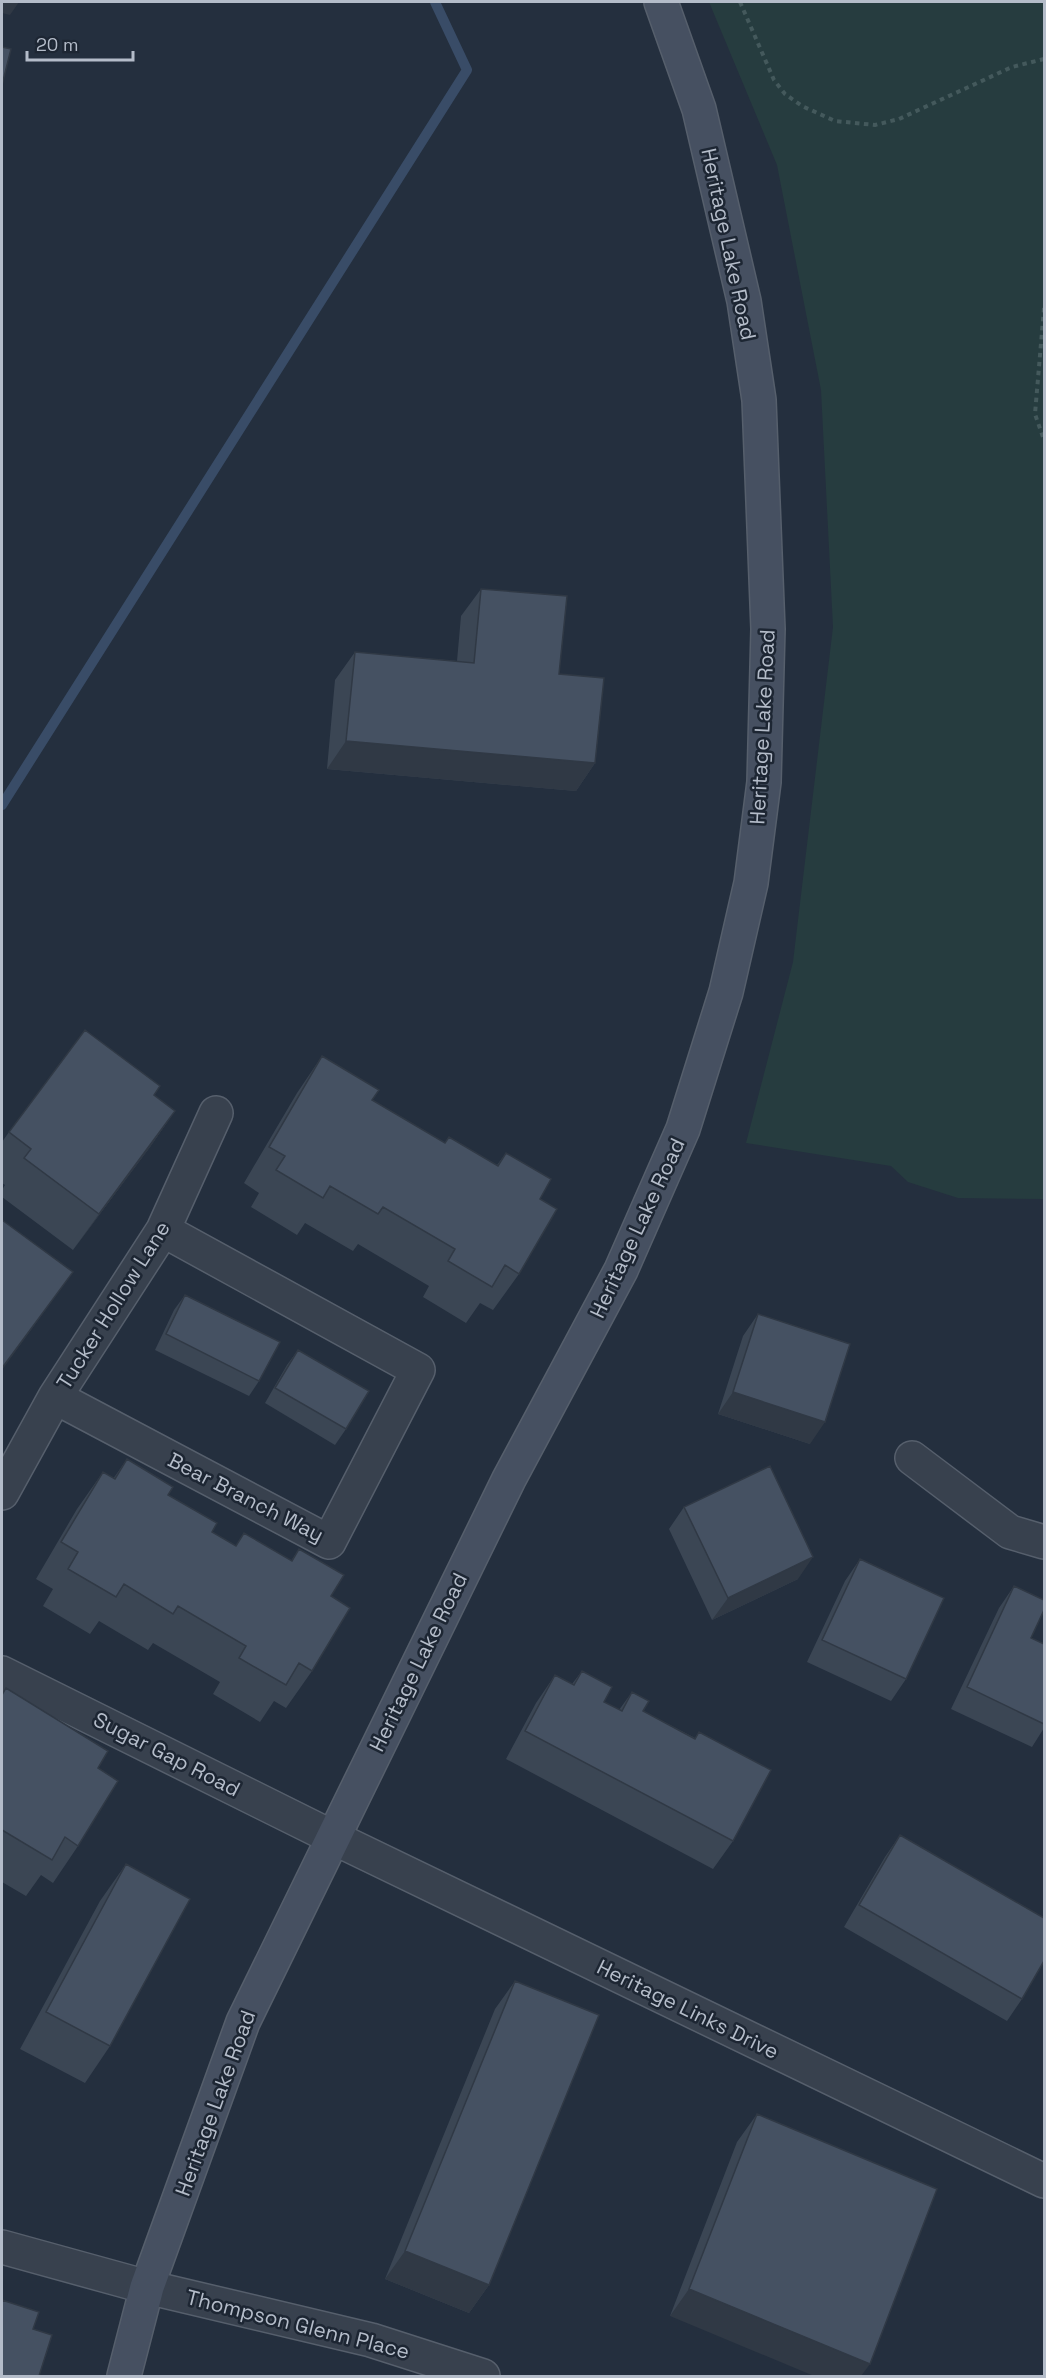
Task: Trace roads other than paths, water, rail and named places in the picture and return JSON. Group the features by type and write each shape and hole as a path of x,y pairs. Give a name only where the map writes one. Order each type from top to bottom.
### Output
{"main road":[{"name":"Heritage Lake Road","path":"124,2376 147,2287 243,2022 509,1479 621,1270 683,1129 726,993 751,883 764,782 768,629 759,400 744,301 699,109 661,2"}],"street":[{"name":"Tucker Hollow Lane","path":"2,1493 54,1397 163,1230 216,1113"},
{"name":"Bear Branch Way","path":"54,1397 329,1542 418,1370 163,1230"},
{"path":"912,1458 1010,1532 1044,1542"},
{"name":"Sugar Gap Road","path":"2,1672 332,1837"},
{"name":"Heritage Links Drive","path":"332,1837 1044,2181"},
{"path":"2,2247 147,2287"},
{"name":"Thompson Glenn Place","path":"147,2287 371,2340 483,2376"}],"waterway":[{"path":"2,805 467,70 435,2"}]}
